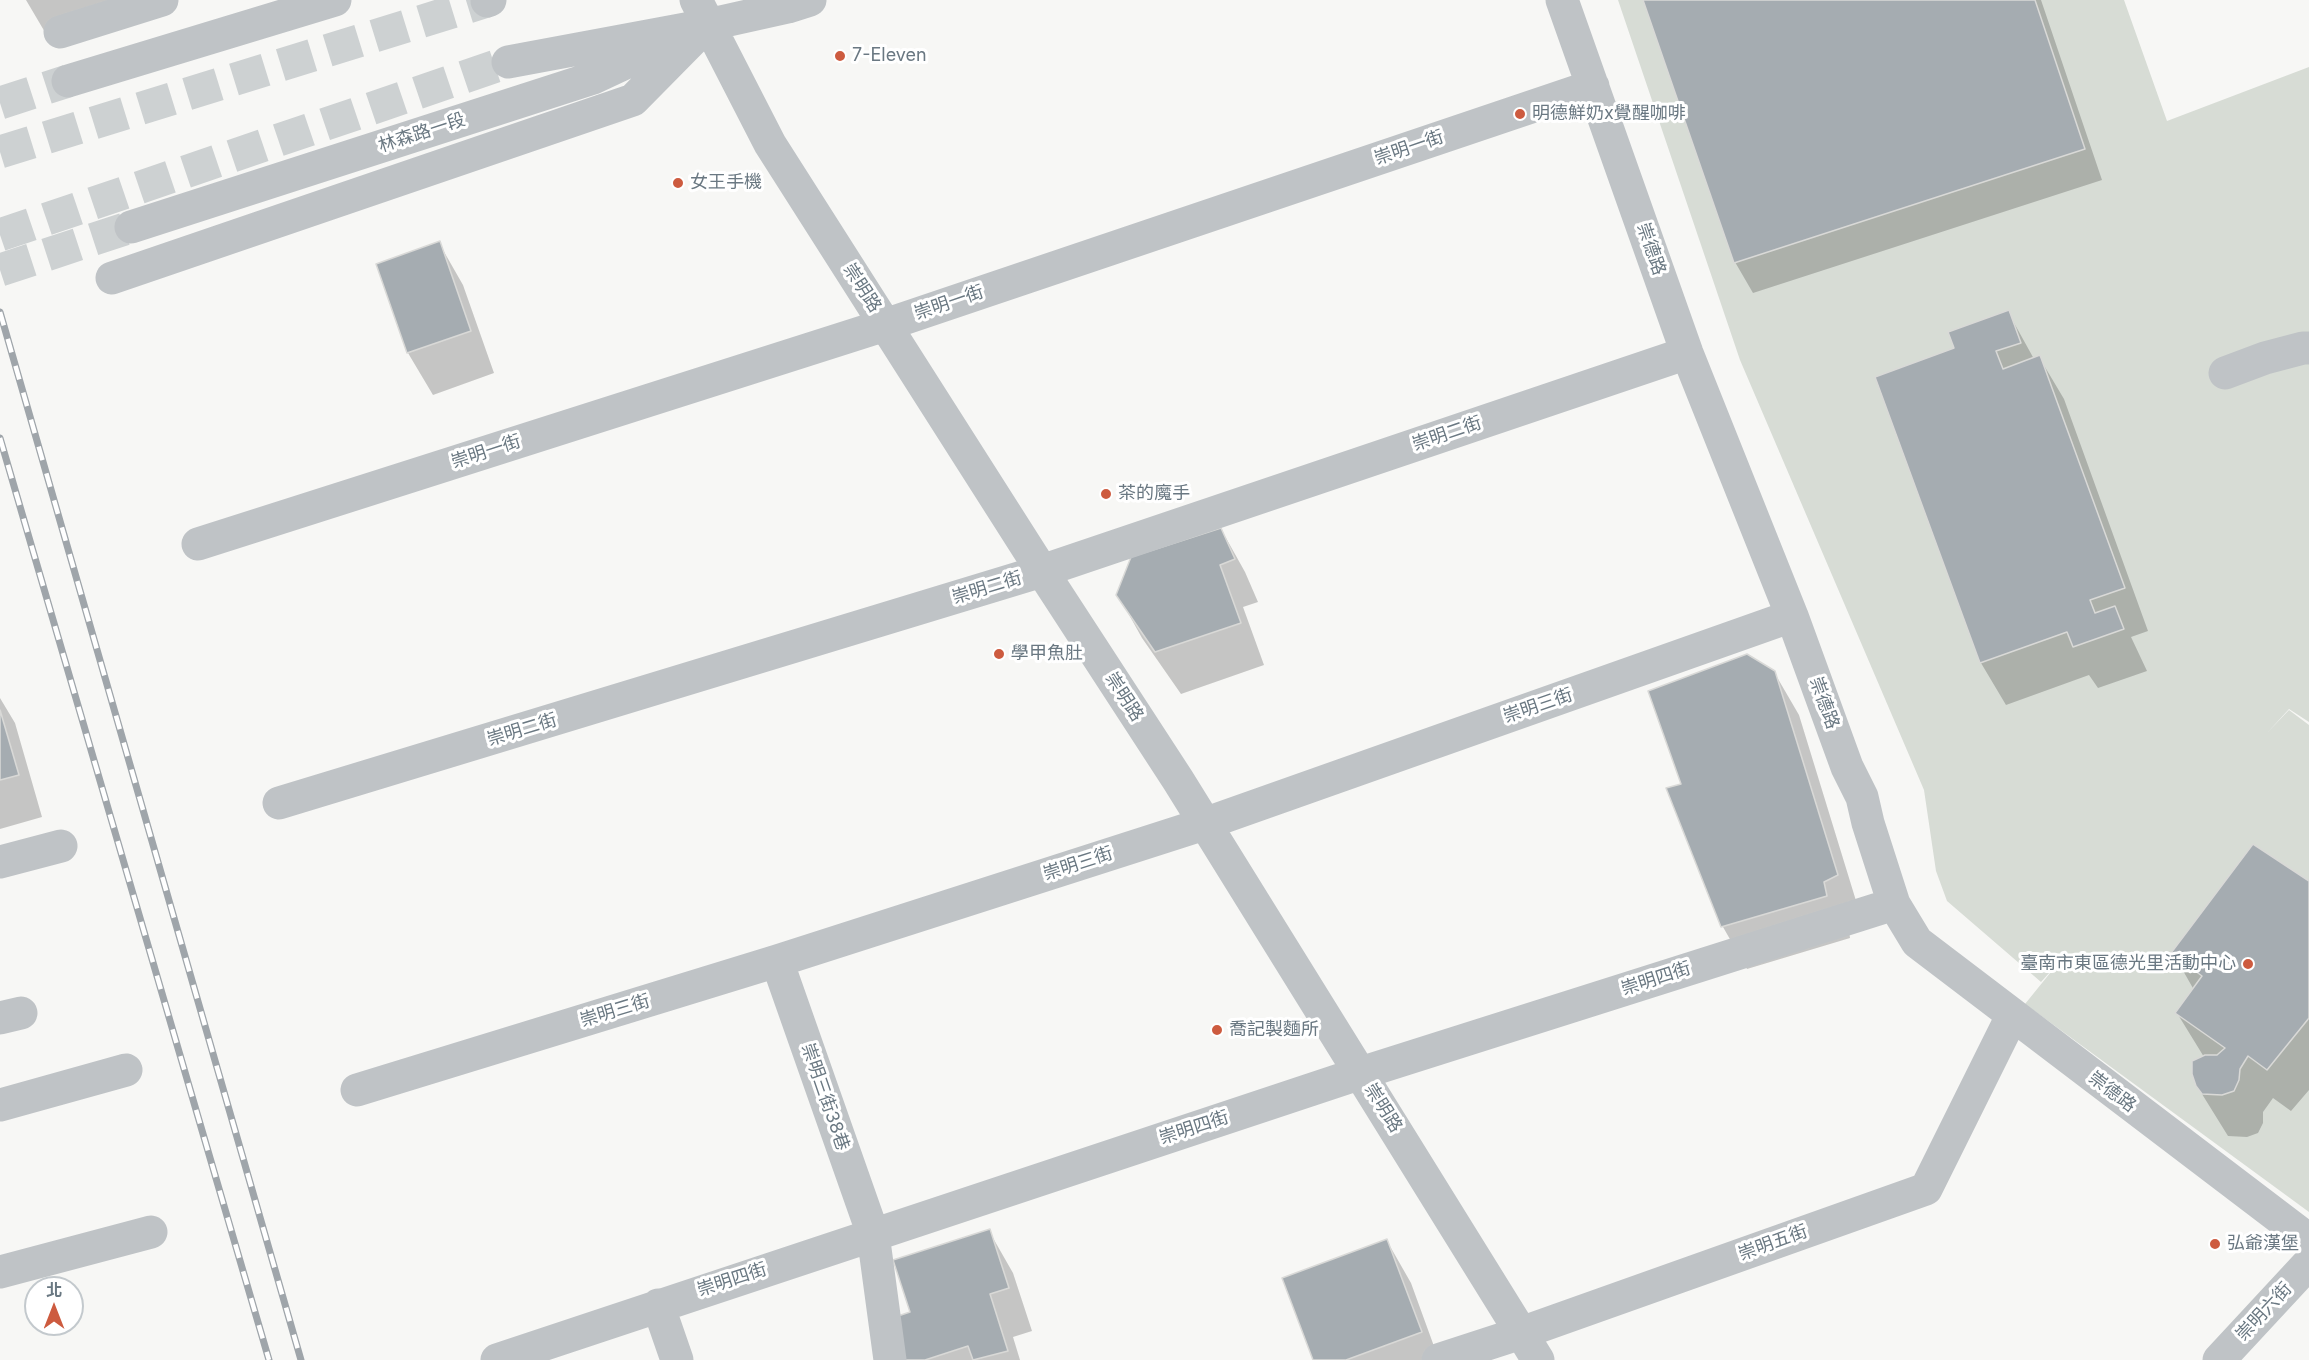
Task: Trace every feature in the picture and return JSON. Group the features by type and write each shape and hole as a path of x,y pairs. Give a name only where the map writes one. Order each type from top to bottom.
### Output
{"street":[{"path":"60,32 162,0"},
{"path":"68,81 335,0"},
{"name":"林森路一段","path":"508,62 702,13 788,7 810,0"},
{"name":"崇德路","path":"1562,0 1687,353 1792,616 1847,767 1862,797 1894,904 1917,942 2309,1240"},
{"path":"112,278 633,100 702,13"},
{"name":"林森路一段","path":"131,227 593,78 702,13"},
{"name":"崇明路","path":"702,13 770,144 1178,780 1538,1360"},
{"name":"崇明一街","path":"198,544 885,325 1593,86"},
{"path":"2225,373 2265,358 2309,348"},
{"name":"崇明二街","path":"279,803 1042,571 1687,353"},
{"name":"崇明三街","path":"357,1090 777,961 1204,824 1792,616"},
{"path":"0,862 61,846"},
{"name":"崇明四街","path":"496,1360 1361,1072 1894,904"},
{"name":"崇明三街38巷","path":"777,961 873,1234 890,1360"},
{"name":"崇明五街","path":"1438,1360 1521,1333 1926,1189 2012,1016"},
{"path":"0,1105 126,1070"},
{"path":"0,1272 151,1232"},
{"name":"崇明六街","path":"2219,1360 2309,1263"},
{"path":"658,1305 677,1360"}],"shaded area":[{"path":"1618,0 2124,0 2167,121 2309,67 2309,722 2289,709 2267,733 2289,710 2309,725 2309,1212 2025,1004 2059,962 2041,982 1947,901 1936,871 1924,790 1740,360"}],"building":[{"path":"1643,0 2035,0 2085,149 1734,263"},
{"path":"440,241 471,331 407,353 376,264"},
{"path":"2009,310 2021,343 1996,351 2003,369 2040,355 2125,588 2090,600 2095,613 2115,606 2124,629 2073,647 2067,632 1980,663 1875,377 1954,348 1948,332"},
{"path":"1221,528 1235,559 1220,565 1241,623 1155,652 1116,595 1131,557"},
{"path":"1747,654 1775,671 1838,875 1824,882 1827,896 1721,927 1666,788 1681,784 1648,691"},
{"path":"0,710 19,775 0,780"},
{"name":"臺南市東區德光里活動中心","path":"2253,844 2309,881 2309,1018 2267,1070 2248,1056 2240,1069 2239,1080 2234,1091 2222,1095 2202,1094 2192,1074 2192,1061 2205,1055 2217,1055 2225,1048 2175,1013 2202,976 2171,953"},
{"path":"990,1229 1009,1288 990,1294 1008,1351 973,1360 968,1346 925,1360 905,1360 892,1318 910,1312 893,1260"},
{"path":"1387,1239 1422,1332 1346,1360 1313,1360 1282,1278"}],"tunnel":[{"path":"0,152 487,1"},
{"path":"0,235 508,62"},
{"path":"0,103 68,81"},
{"path":"0,270 131,227"}],"railway":[{"path":"0,312 301,1360"},
{"path":"0,438 269,1360"}],"place":[{"name":"7-Eleven","path":"840,56"},
{"name":"明德鮮奶x覺醒咖啡","path":"1520,114"},
{"name":"女王手機","path":"678,183"},
{"name":"茶的魔手","path":"1106,494"},
{"name":"學甲魚肚","path":"999,654"},
{"name":"臺南市東區德光里活動中心","path":"2248,964"},
{"name":"喬記製麵所","path":"1217,1030"},
{"name":"弘爺漢堡","path":"2215,1244"}]}
